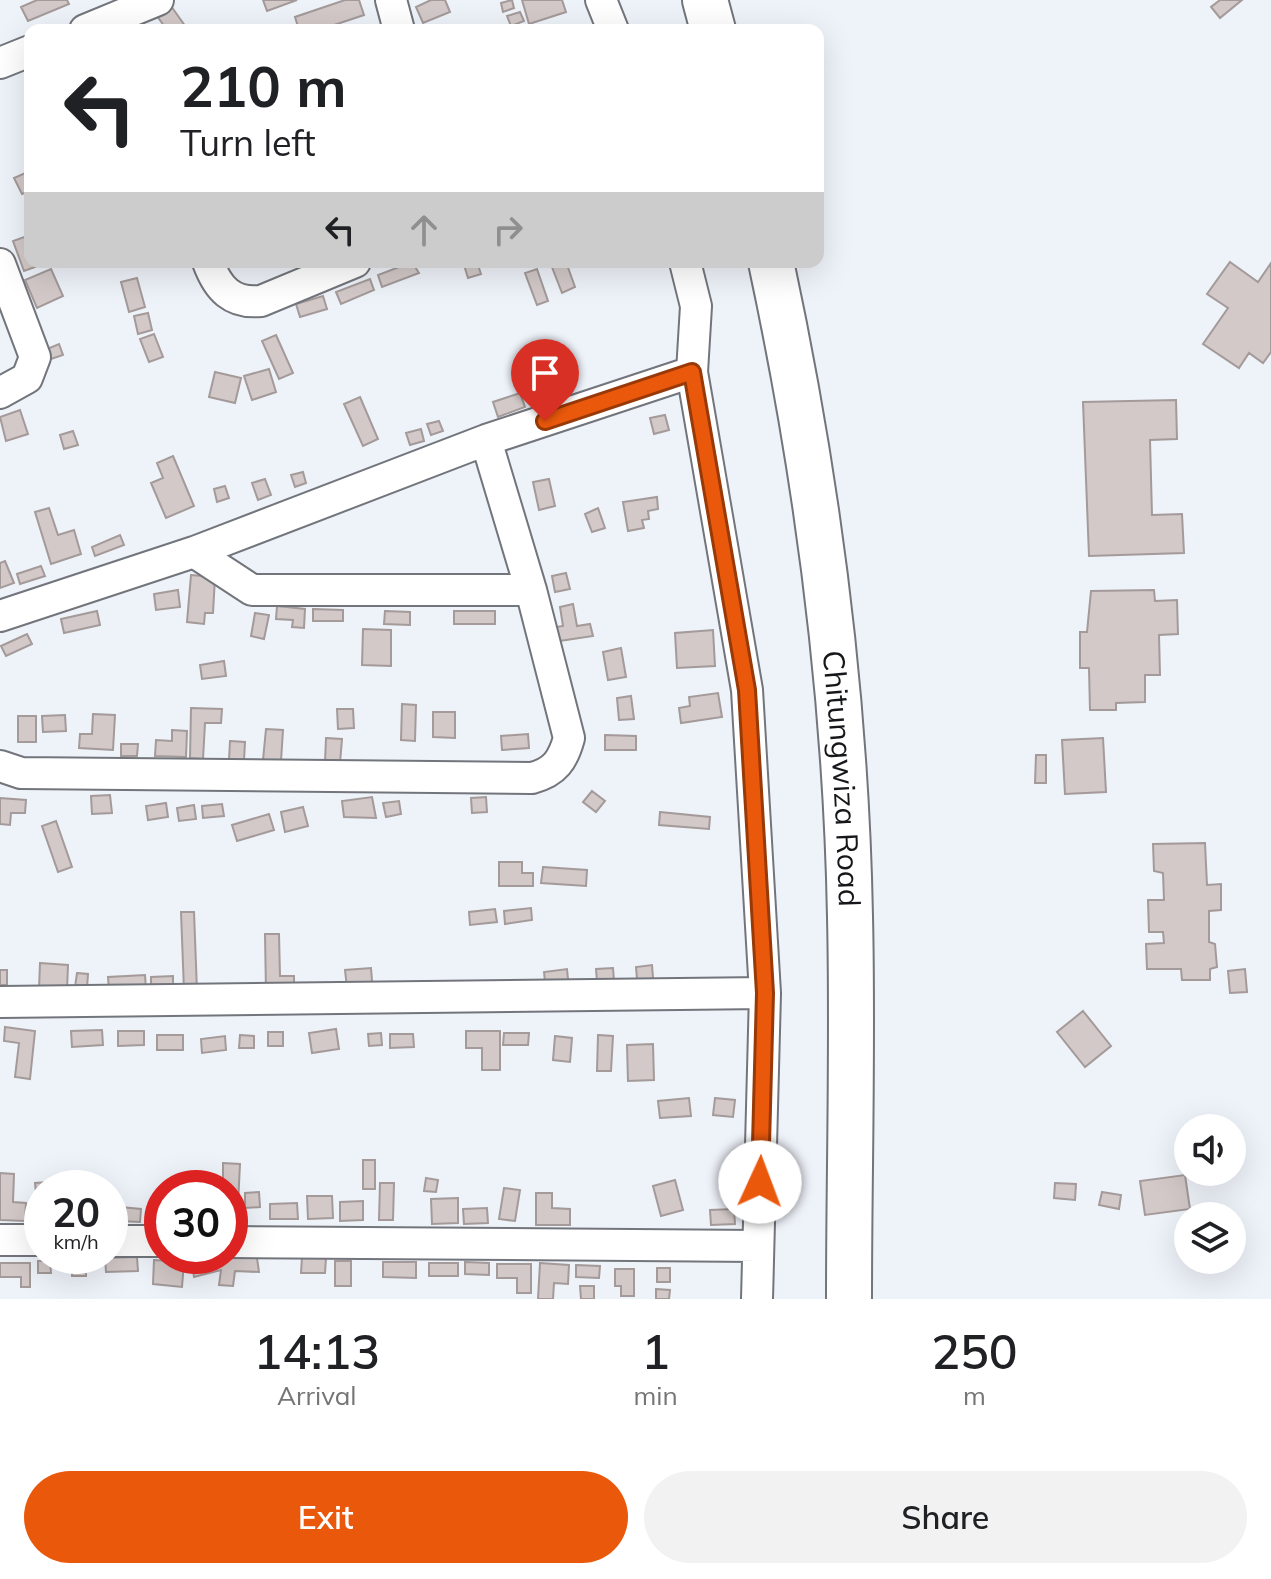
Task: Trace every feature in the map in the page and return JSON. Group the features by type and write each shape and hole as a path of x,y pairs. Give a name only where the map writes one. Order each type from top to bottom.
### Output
{"main road":[{"path":"705,0 711,24"},
{"name":"Chitungwiza Road","path":"772,268 793,366 820,539 838,723 850,915 849,1299"}],"street":[{"path":"124,23 158,0"},
{"path":"391,0 397,24"},
{"path":"601,0 611,24"},
{"path":"0,63 24,53"},
{"path":"0,264 35,357 27,378 0,393"},
{"path":"211,268 223,290 245,303 261,301 341,268"},
{"path":"686,268 696,306 692,372 747,690 765,993 757,1299"},
{"path":"0,616 194,552 486,440 692,372"},
{"path":"0,766 21,773 532,778 545,775 564,757 569,738 531,590 486,440"},
{"path":"194,552 238,584 260,591 531,590"},
{"path":"0,1002 765,993"},
{"path":"0,1240 24,1240"},
{"path":"248,1242 758,1246"}],"building":[{"path":"37,0 67,0 69,4 28,21 21,7"},
{"path":"263,0 297,0 267,11"},
{"path":"345,0 359,0 364,15 337,24 297,24 295,17"},
{"path":"431,0 445,0 450,12 423,23 416,7"},
{"path":"512,0 514,8 503,12 501,3"},
{"path":"522,0 562,0 566,12 529,24"},
{"path":"1220,0 1242,0 1220,18 1211,7"},
{"path":"171,6 184,24 163,24 157,16"},
{"path":"520,12 524,21 510,24 507,16"},
{"path":"24,174 24,193 22,194 14,178"},
{"path":"24,237 24,268 32,268 24,271 13,241"},
{"path":"1230,262 1258,282 1271,263 1271,352 1263,363 1249,353 1239,368 1203,344 1228,308 1207,294"},
{"path":"396,268 416,268 419,273 382,287 378,275"},
{"path":"465,268 479,268 481,274 468,278"},
{"path":"552,268 568,268 575,287 562,293"},
{"path":"51,269 63,296 37,308 25,280"},
{"path":"537,269 548,301 537,305 525,273"},
{"path":"137,278 145,307 129,312 121,282"},
{"path":"370,279 374,290 341,304 336,292"},
{"path":"323,296 327,309 300,317 296,304"},
{"path":"148,313 152,330 138,334 134,316"},
{"path":"154,334 163,357 149,362 140,339"},
{"path":"276,335 293,373 279,379 262,341"},
{"path":"59,344 63,355 51,359 47,349"},
{"path":"269,369 276,392 252,400 244,376"},
{"path":"568,370 573,387 540,396 535,379"},
{"path":"215,372 241,378 235,403 209,397"},
{"path":"520,393 525,407 498,417 493,402"},
{"path":"360,397 378,439 363,446 344,404"},
{"path":"1176,400 1177,439 1150,440 1152,515 1182,514 1184,553 1089,556 1083,402"},
{"path":"20,410 28,434 6,441 0,417"},
{"path":"665,415 669,430 654,434 650,418"},
{"path":"439,421 443,431 431,435 427,424"},
{"path":"421,429 424,441 410,445 406,433"},
{"path":"73,431 78,445 64,449 60,435"},
{"path":"173,456 194,506 166,518 151,483 163,478 157,463"},
{"path":"303,472 306,483 295,487 291,475"},
{"path":"265,479 271,495 258,500 252,483"},
{"path":"549,479 555,506 539,510 533,482"},
{"path":"225,486 229,498 217,502 214,489"},
{"path":"657,497 658,509 648,511 649,519 642,520 644,528 628,531 623,502"},
{"path":"49,508 58,535 74,530 81,554 51,564 35,512"},
{"path":"598,508 605,528 592,532 585,514"},
{"path":"120,535 124,545 95,556 92,547"},
{"path":"5,561 14,583 0,588 0,563"},
{"path":"41,566 45,576 20,584 17,574"},
{"path":"566,573 570,589 555,592 552,576"},
{"path":"191,575 215,577 213,613 205,613 204,624 187,622"},
{"path":"178,590 180,607 156,610 154,594"},
{"path":"1154,590 1155,601 1177,600 1178,634 1159,635 1160,675 1145,675 1145,702 1116,703 1116,710 1090,710 1089,668 1080,668 1080,632 1087,632 1091,591"},
{"path":"573,604 577,626 590,624 593,636 559,641 556,627 563,626 560,607"},
{"path":"277,606 305,609 304,628 292,627 293,620 276,619"},
{"path":"313,609 343,610 343,621 313,621"},
{"path":"97,611 100,625 64,633 61,619"},
{"path":"385,611 410,612 410,625 384,624"},
{"path":"454,611 495,611 495,624 454,624"},
{"path":"255,613 269,615 264,639 251,636"},
{"path":"363,629 391,630 391,666 362,665"},
{"path":"713,630 715,666 677,668 675,633"},
{"path":"27,634 32,644 6,656 1,646"},
{"path":"621,648 626,677 608,680 603,652"},
{"path":"224,661 226,676 202,679 200,665"},
{"path":"718,693 722,717 681,723 679,708 690,706 689,697"},
{"path":"631,696 634,719 619,720 617,698"},
{"path":"402,704 416,705 415,741 401,740"},
{"path":"191,708 222,709 221,723 205,723 203,759 190,758"},
{"path":"337,709 353,709 354,728 338,729"},
{"path":"433,712 455,712 455,738 433,737"},
{"path":"93,714 115,715 113,750 79,748 80,734 92,734"},
{"path":"65,715 66,731 43,732 42,716"},
{"path":"18,716 36,716 36,742 18,742"},
{"path":"266,729 283,730 281,761 263,760"},
{"path":"172,730 187,731 186,757 155,756 156,740 172,741"},
{"path":"528,734 529,748 502,750 501,736"},
{"path":"605,735 636,736 636,750 605,750"},
{"path":"326,738 342,739 340,763 325,762"},
{"path":"1103,738 1106,792 1065,794 1062,740"},
{"path":"230,741 245,742 244,760 229,760"},
{"path":"121,744 138,744 137,756 121,756"},
{"path":"1036,755 1046,755 1046,783 1035,783"},
{"path":"592,791 605,801 596,812 583,802"},
{"path":"110,795 112,813 92,814 91,796"},
{"path":"372,797 376,818 344,817 342,801"},
{"path":"486,797 487,812 472,813 471,798"},
{"path":"0,798 26,800 25,813 11,813 10,825 0,824"},
{"path":"399,801 401,814 386,817 383,803"},
{"path":"166,803 168,817 148,820 146,806"},
{"path":"222,804 224,816 203,818 202,806"},
{"path":"194,805 196,819 179,821 177,808"},
{"path":"303,807 308,826 285,832 281,812"},
{"path":"660,812 710,817 709,829 659,825"},
{"path":"269,814 274,830 237,841 232,825"},
{"path":"56,821 72,867 58,872 42,826"},
{"path":"1205,843 1207,885 1221,884 1221,910 1209,911 1209,942 1215,944 1217,967 1210,969 1210,980 1182,980 1181,969 1147,969 1146,944 1164,943 1163,932 1149,932 1148,900 1164,900 1163,873 1154,871 1153,844"},
{"path":"499,862 522,862 522,873 533,873 533,886 499,886"},
{"path":"543,867 587,870 586,886 541,883"},
{"path":"531,908 532,920 505,924 504,911"},
{"path":"495,909 497,922 470,925 469,912"},
{"path":"181,912 194,912 197,991 184,991"},
{"path":"265,934 279,934 280,976 294,976 294,991 266,992"},
{"path":"40,963 68,965 67,990 39,989"},
{"path":"652,965 654,991 624,981 637,979 636,967"},
{"path":"371,968 373,994 348,997 345,970"},
{"path":"613,968 615,993 598,994 596,969"},
{"path":"567,969 569,989 546,991 544,972"},
{"path":"1245,969 1247,992 1230,993 1228,971"},
{"path":"0,970 7,970 7,985 0,985"},
{"path":"77,973 88,974 87,988 75,987"},
{"path":"145,975 146,989 109,991 108,977"},
{"path":"173,976 173,989 151,990 151,977"},
{"path":"1083,1011 1111,1046 1085,1067 1057,1032"},
{"path":"5,1027 35,1031 30,1079 15,1077 19,1043 4,1041"},
{"path":"336,1029 339,1049 312,1053 309,1033"},
{"path":"102,1030 103,1045 72,1047 71,1031"},
{"path":"118,1031 144,1031 144,1045 118,1046"},
{"path":"466,1031 500,1031 500,1070 482,1070 482,1048 466,1048"},
{"path":"268,1032 283,1032 283,1046 268,1046"},
{"path":"381,1033 382,1045 369,1046 368,1034"},
{"path":"504,1033 529,1033 528,1045 503,1045"},
{"path":"390,1034 413,1034 414,1047 390,1048"},
{"path":"157,1035 183,1035 183,1050 157,1050"},
{"path":"240,1035 254,1036 254,1048 239,1048"},
{"path":"598,1035 613,1036 611,1071 597,1071"},
{"path":"225,1036 226,1050 202,1053 201,1039"},
{"path":"555,1036 572,1038 570,1062 553,1060"},
{"path":"653,1044 654,1080 628,1081 627,1045"},
{"path":"689,1098 691,1116 660,1118 658,1101"},
{"path":"715,1098 735,1100 733,1117 713,1115"},
{"path":"363,1160 375,1160 375,1189 363,1189"},
{"path":"223,1163 240,1164 240,1170 223,1170"},
{"path":"0,1173 14,1174 13,1202 24,1203 24,1221 0,1220"},
{"path":"1174,1176 1174,1186 1187,1186 1189,1202 1174,1202 1174,1211 1145,1215 1140,1181"},
{"path":"426,1178 438,1180 436,1192 424,1191"},
{"path":"675,1180 683,1210 661,1216 653,1186"},
{"path":"380,1183 394,1183 393,1220 379,1220"},
{"path":"1055,1183 1076,1184 1075,1200 1054,1198"},
{"path":"504,1188 520,1190 515,1221 499,1219"},
{"path":"259,1192 260,1207 248,1208 248,1193"},
{"path":"1102,1192 1121,1195 1119,1209 1099,1205"},
{"path":"536,1193 552,1193 552,1208 570,1209 570,1225 536,1225"},
{"path":"307,1196 332,1196 333,1218 308,1219"},
{"path":"458,1198 458,1223 432,1224 431,1199"},
{"path":"363,1201 363,1220 340,1221 340,1202"},
{"path":"297,1203 298,1219 270,1219 270,1204"},
{"path":"128,1208 141,1209 140,1222 128,1221"},
{"path":"487,1208 488,1223 464,1224 463,1209"},
{"path":"734,1209 735,1224 711,1225 710,1210"},
{"path":"128,1257 137,1257 138,1271 128,1271"},
{"path":"248,1257 257,1258 259,1272 248,1272"},
{"path":"302,1257 326,1258 325,1273 301,1273"},
{"path":"335,1261 351,1261 351,1286 335,1286"},
{"path":"383,1262 416,1262 416,1278 383,1277"},
{"path":"465,1262 489,1263 489,1275 465,1274"},
{"path":"0,1263 24,1263 24,1274 30,1274 30,1287 21,1287 21,1277 0,1277"},
{"path":"429,1263 458,1263 458,1276 429,1276"},
{"path":"540,1263 569,1265 568,1284 554,1283 553,1299 538,1299"},
{"path":"497,1264 531,1264 531,1293 517,1293 517,1278 497,1278"},
{"path":"576,1265 600,1266 599,1278 576,1277"},
{"path":"657,1268 670,1268 670,1282 657,1282"},
{"path":"615,1269 634,1269 634,1296 621,1296 621,1286 615,1286"},
{"path":"153,1274 183,1274 182,1287 153,1284"},
{"path":"220,1274 235,1274 233,1286 219,1285"},
{"path":"580,1286 594,1286 594,1299 581,1299"},
{"path":"656,1289 670,1290 669,1299 656,1299"}],"route":[{"path":"545,421 692,372 747,690 765,993 760,1182"}]}
